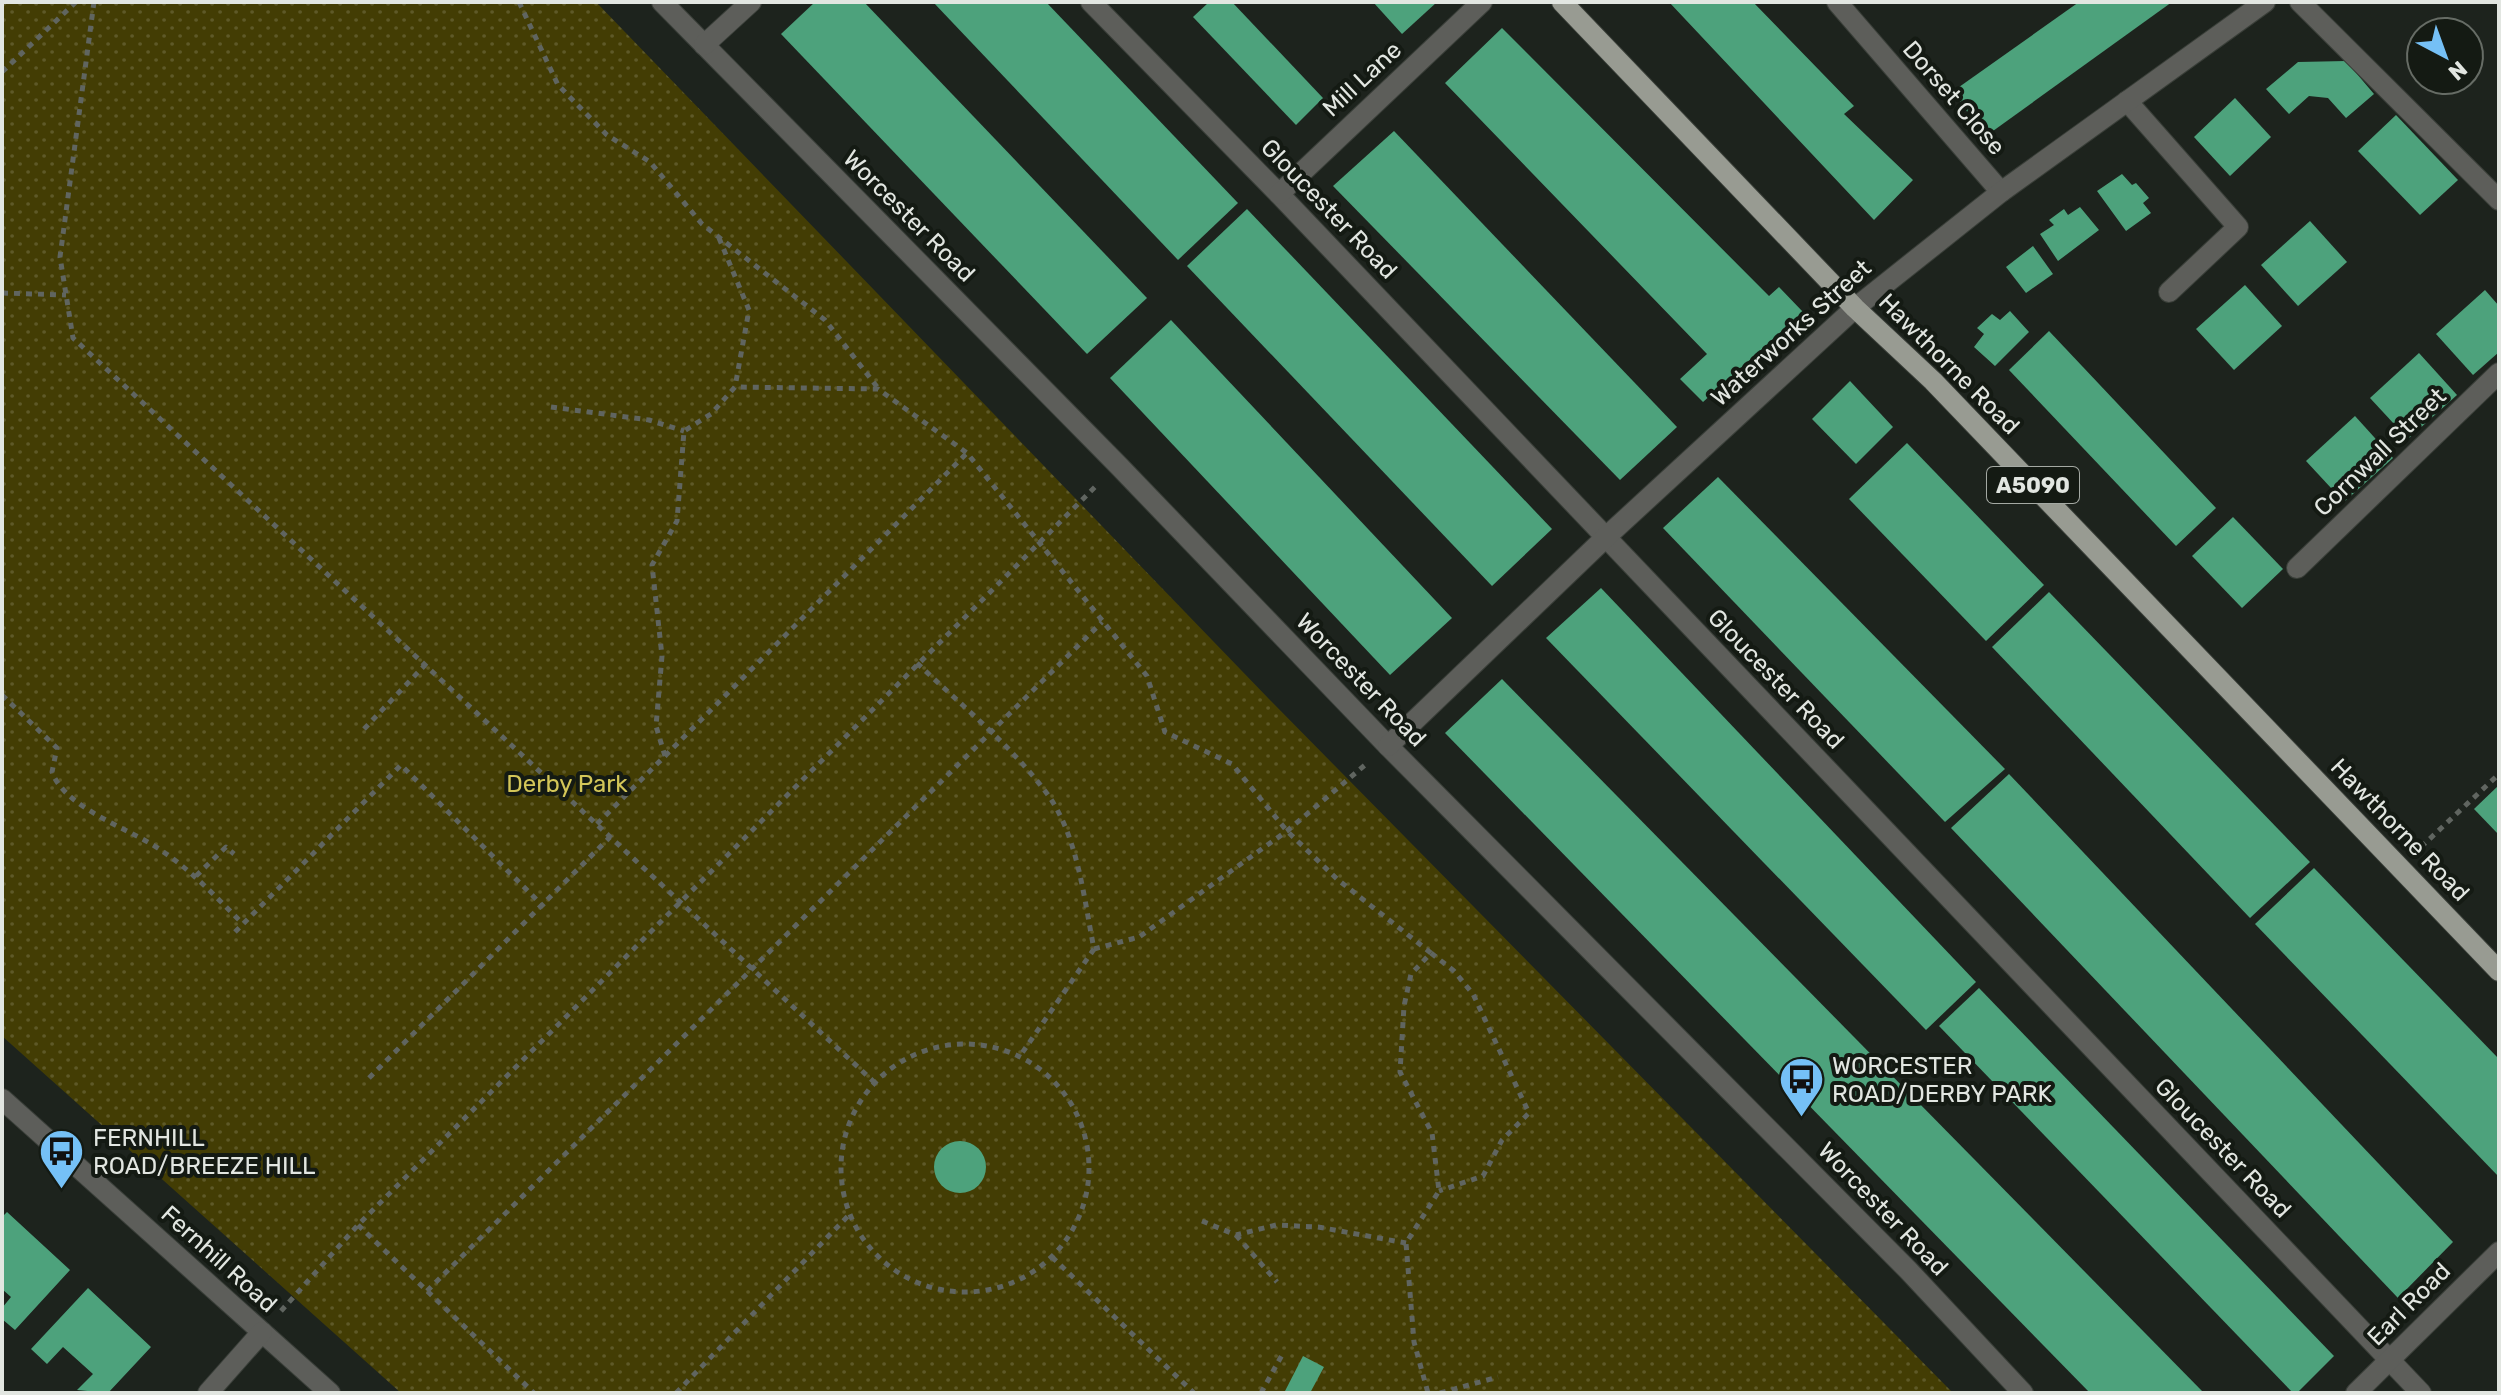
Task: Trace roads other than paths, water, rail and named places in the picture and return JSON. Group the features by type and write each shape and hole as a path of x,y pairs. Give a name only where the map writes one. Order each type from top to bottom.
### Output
{"main road":[{"name":"Hawthorne Road","path":"1562,2 1855,308 1933,381 2499,971"}],"street":[{"name":"Worcester Road","path":"662,2 1118,465 1388,746 1897,1259 2023,1393"},
{"path":"704,45 751,2"},
{"name":"Gloucester Road","path":"1091,2 1279,194 2421,1393"},
{"name":"Mill Lane","path":"1279,194 1482,2"},
{"name":"Dorset Close","path":"1837,2 2001,192"},
{"path":"2300,2 2499,200"},
{"name":"Waterworks Street","path":"1388,746 1605,538 1855,308 2001,192 2262,3"},
{"path":"2127,101 2238,227 2169,292"},
{"name":"Cornwall Street","path":"2297,568 2499,373"},
{"name":"Fernhill Road","path":"2,1099 330,1393"},
{"name":"Earl Road","path":"2356,1393 2499,1252"},
{"path":"208,1393 262,1332"}],"place":[{"name":"WORCESTER ROAD/DERBY PARK","path":"1801,1119"},
{"name":"FERNHILL ROAD/BREEZE HILL","path":"62,1191"}],"park label":[{"name":"Derby Park","path":"567,784"}]}
